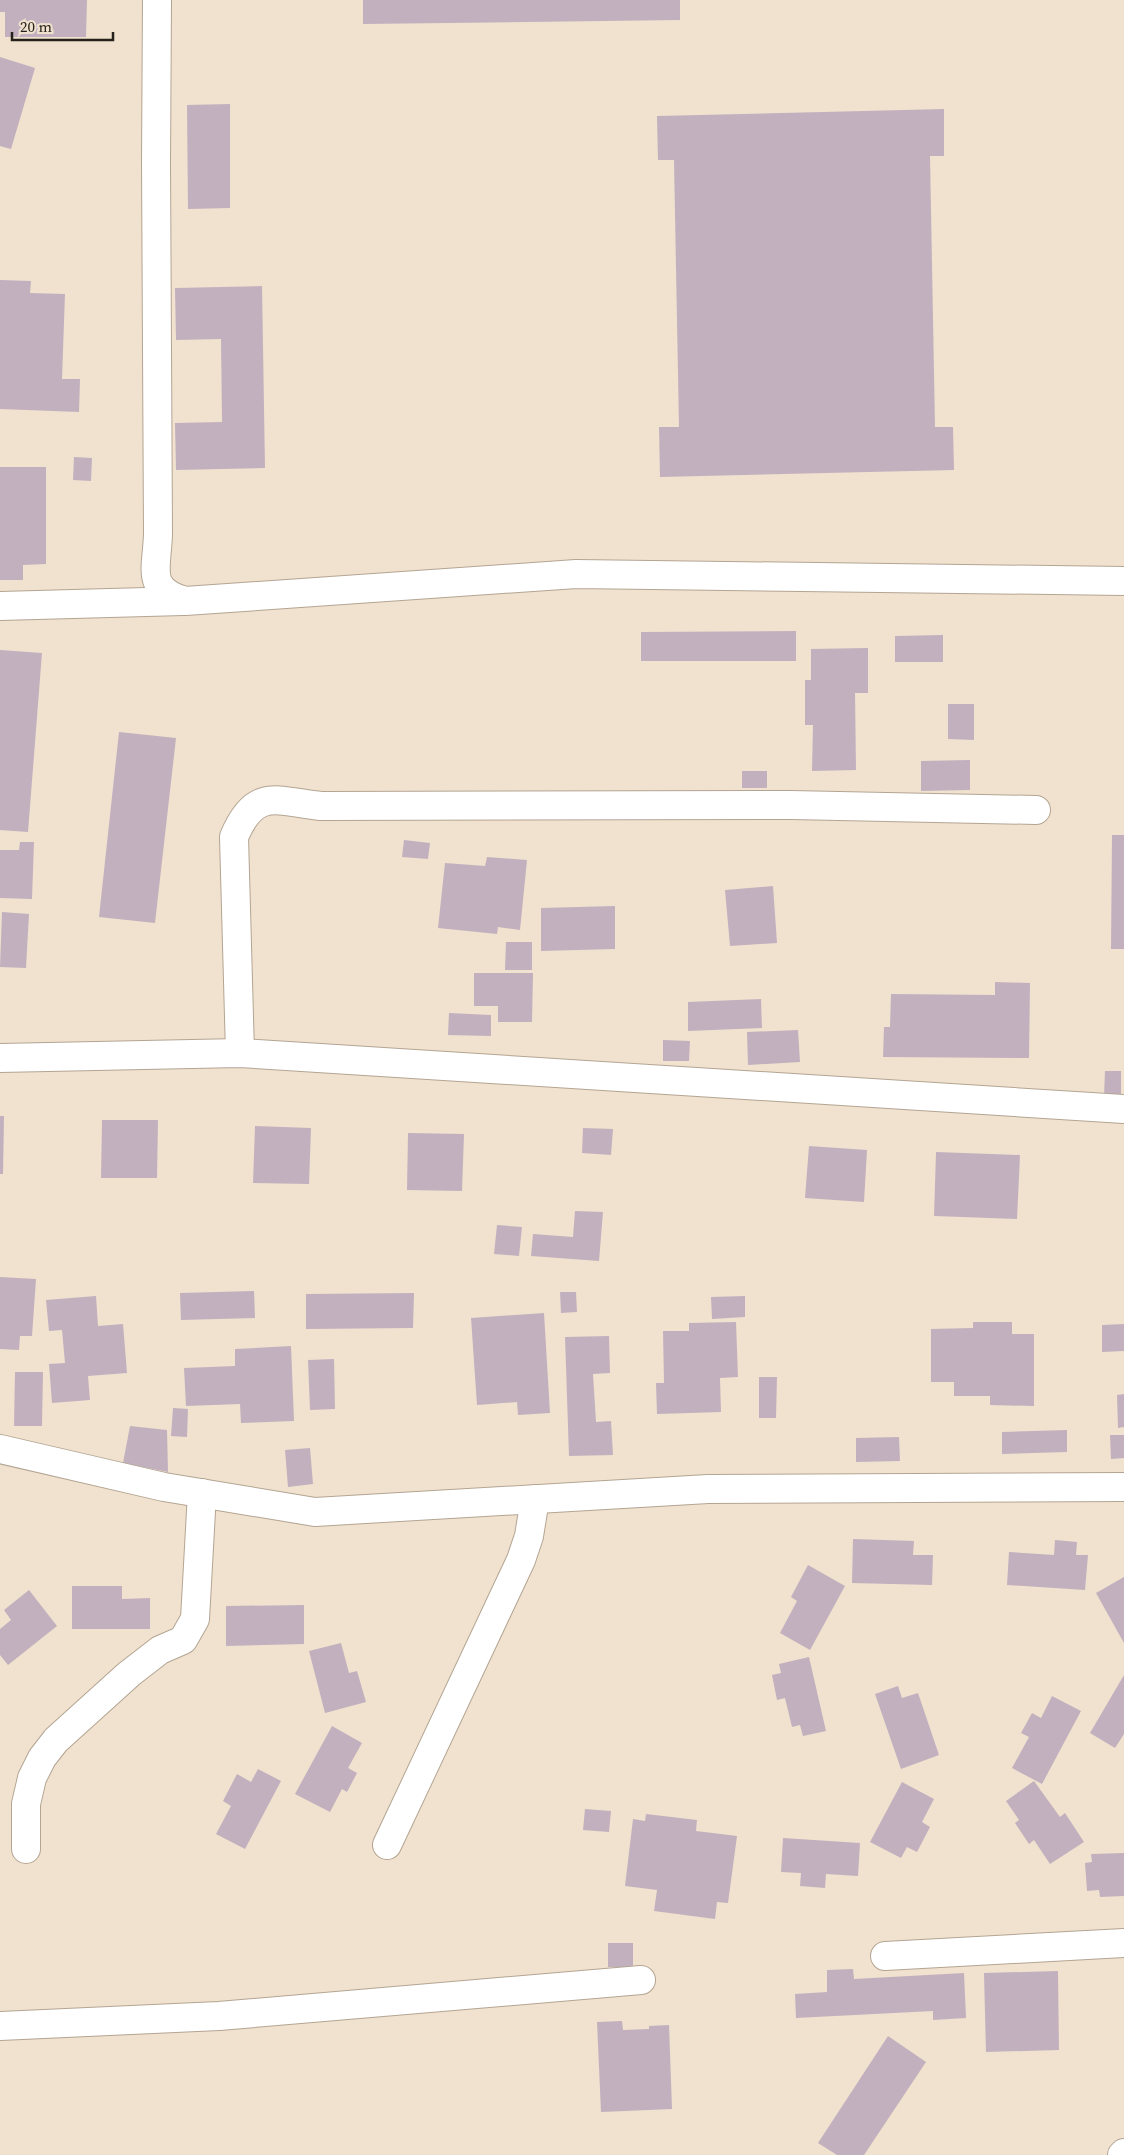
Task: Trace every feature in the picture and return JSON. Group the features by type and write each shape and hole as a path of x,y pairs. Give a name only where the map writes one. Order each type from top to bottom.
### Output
{"street":[{"path":"157,0 158,534 156,582 169,596 185,601"},
{"path":"0,606 185,601 576,574 1124,581"},
{"path":"240,1053 234,836 244,816 253,805 264,800 321,806 791,805 1036,810"},
{"path":"0,1058 240,1053 1124,1108"},
{"path":"0,1449 164,1487 315,1512 708,1489 1124,1488"},
{"path":"26,1849 26,1804 32,1778 42,1758 56,1740 129,1674 160,1650 184,1640 195,1619 202,1493"},
{"path":"387,1845 521,1560 529,1536 535,1499"},
{"path":"885,1956 1124,1943"},
{"path":"0,2026 219,2016 641,1980"}],"building":[{"path":"0,0 87,0 86,37 5,37 5,12 0,12"},
{"path":"363,0 680,0 680,20 363,24"},
{"path":"0,57 35,68 11,149 0,146"},
{"path":"230,104 230,208 188,209 187,105"},
{"path":"944,109 944,156 930,156 935,427 953,427 954,470 660,477 659,427 679,427 674,160 658,160 657,116"},
{"path":"0,280 31,281 30,293 65,294 62,379 80,379 79,412 0,409"},
{"path":"262,286 265,468 176,470 175,423 222,422 221,339 176,340 175,288"},
{"path":"74,457 92,458 91,481 73,480"},
{"path":"0,467 46,467 46,564 23,565 23,580 0,580"},
{"path":"796,631 796,661 641,661 641,632"},
{"path":"943,635 943,662 895,662 895,636"},
{"path":"868,648 868,693 855,693 856,770 812,771 813,725 805,725 805,680 811,680 811,649"},
{"path":"0,650 42,653 28,832 0,830"},
{"path":"948,704 974,704 974,740 948,739"},
{"path":"119,732 176,738 155,923 99,917"},
{"path":"970,760 970,790 921,791 921,761"},
{"path":"742,771 767,771 767,788 742,788"},
{"path":"1112,835 1124,835 1124,949 1111,949"},
{"path":"404,840 430,843 428,859 402,857"},
{"path":"20,842 34,842 32,899 0,898 0,850 19,850"},
{"path":"487,857 527,860 520,930 498,927 497,934 438,928 445,863 485,866"},
{"path":"773,886 777,943 730,946 725,890"},
{"path":"615,906 615,949 541,951 541,908"},
{"path":"2,912 29,914 26,968 0,967"},
{"path":"506,942 532,942 532,970 505,970"},
{"path":"474,973 533,973 532,1022 498,1022 498,1006 474,1006"},
{"path":"995,982 1030,983 1029,1058 883,1057 884,1027 890,1027 891,994 995,995"},
{"path":"761,999 762,1028 688,1031 688,1002"},
{"path":"449,1013 491,1015 491,1036 448,1035"},
{"path":"798,1030 800,1062 748,1065 747,1032"},
{"path":"663,1040 690,1041 689,1061 663,1061"},
{"path":"1105,1071 1121,1071 1121,1096 1104,1096"},
{"path":"0,1116 4,1116 3,1174 0,1174"},
{"path":"102,1120 158,1120 157,1178 101,1178"},
{"path":"255,1126 311,1128 309,1184 253,1183"},
{"path":"583,1128 613,1129 611,1155 582,1153"},
{"path":"408,1133 464,1134 462,1191 407,1190"},
{"path":"809,1146 867,1150 864,1202 805,1198"},
{"path":"936,1152 1020,1155 1017,1219 934,1216"},
{"path":"575,1211 603,1212 599,1261 531,1256 533,1234 573,1237"},
{"path":"497,1225 522,1227 519,1256 494,1254"},
{"path":"0,1277 36,1279 32,1336 20,1336 19,1350 0,1349"},
{"path":"254,1291 255,1318 181,1320 180,1293"},
{"path":"560,1292 576,1292 577,1312 561,1313"},
{"path":"414,1293 413,1328 306,1329 306,1294"},
{"path":"96,1296 98,1326 123,1324 127,1373 88,1376 90,1400 52,1403 49,1364 65,1363 62,1330 49,1331 46,1300"},
{"path":"745,1296 745,1317 712,1319 711,1297"},
{"path":"544,1313 550,1413 518,1415 517,1402 477,1405 471,1318"},
{"path":"736,1322 738,1377 720,1378 721,1412 657,1414 656,1383 664,1383 663,1331 689,1331 689,1323"},
{"path":"973,1322 1012,1322 1012,1334 1034,1334 1034,1406 990,1405 990,1396 954,1396 954,1382 931,1382 931,1329 973,1328"},
{"path":"1124,1324 1124,1351 1102,1352 1102,1325"},
{"path":"609,1336 610,1373 593,1374 596,1422 611,1421 613,1455 569,1456 565,1337"},
{"path":"291,1346 294,1421 241,1423 240,1404 186,1406 184,1368 235,1366 235,1349"},
{"path":"334,1359 335,1409 310,1410 308,1360"},
{"path":"15,1372 43,1372 42,1426 14,1426"},
{"path":"759,1377 777,1377 776,1418 759,1418"},
{"path":"1124,1394 1124,1427 1118,1428 1117,1395"},
{"path":"173,1408 188,1409 187,1437 171,1436"},
{"path":"130,1426 167,1430 168,1472 123,1463"},
{"path":"1067,1430 1067,1452 1002,1454 1002,1432"},
{"path":"1110,1435 1124,1435 1124,1458 1111,1459"},
{"path":"899,1437 900,1461 856,1462 856,1438"},
{"path":"310,1448 313,1484 288,1487 285,1450"},
{"path":"853,1539 914,1541 913,1555 933,1555 932,1585 852,1583"},
{"path":"1055,1540 1077,1542 1076,1555 1088,1555 1085,1590 1007,1585 1009,1552 1054,1555"},
{"path":"808,1565 845,1586 810,1650 780,1633 797,1601 791,1597"},
{"path":"1124,1577 1124,1643 1096,1593"},
{"path":"72,1586 122,1586 122,1599 150,1598 150,1629 72,1629"},
{"path":"29,1590 57,1626 8,1665 0,1655 0,1629 11,1620 4,1610"},
{"path":"304,1605 304,1644 226,1646 226,1606"},
{"path":"341,1643 349,1673 357,1671 366,1702 325,1713 309,1651"},
{"path":"809,1657 826,1731 803,1736 800,1725 792,1727 785,1698 777,1700 772,1675 781,1673 779,1664"},
{"path":"1124,1675 1124,1734 1115,1748 1090,1733"},
{"path":"898,1686 902,1698 918,1693 939,1755 901,1769 875,1694"},
{"path":"1052,1696 1081,1711 1042,1784 1012,1768 1029,1737 1021,1733 1032,1713 1041,1718"},
{"path":"332,1726 362,1743 348,1768 357,1773 347,1792 342,1789 330,1812 295,1794"},
{"path":"258,1769 281,1781 245,1849 216,1834 231,1806 223,1801 237,1774 251,1782"},
{"path":"1034,1781 1060,1817 1065,1813 1084,1842 1050,1864 1034,1840 1029,1844 1015,1823 1019,1820 1006,1801"},
{"path":"902,1782 934,1799 922,1822 930,1827 917,1852 907,1847 901,1858 870,1842"},
{"path":"585,1809 611,1811 609,1832 583,1830"},
{"path":"646,1814 697,1820 696,1831 737,1836 728,1903 717,1902 715,1919 654,1911 657,1890 625,1886 633,1819 645,1821"},
{"path":"783,1838 860,1843 858,1876 826,1874 825,1888 800,1886 801,1873 781,1872"},
{"path":"1124,1853 1124,1896 1100,1897 1099,1890 1087,1891 1085,1863 1092,1862 1091,1854"},
{"path":"608,1943 633,1943 633,1967 608,1967"},
{"path":"853,1969 854,1979 964,1973 966,2018 933,2020 933,2011 796,2018 795,1994 827,1992 827,1970"},
{"path":"1058,1971 1059,2050 986,2052 984,1973"},
{"path":"622,2021 623,2030 649,2029 649,2026 669,2025 672,2109 601,2112 597,2022"},
{"path":"888,2036 926,2062 864,2155 837,2155 818,2143"}]}
